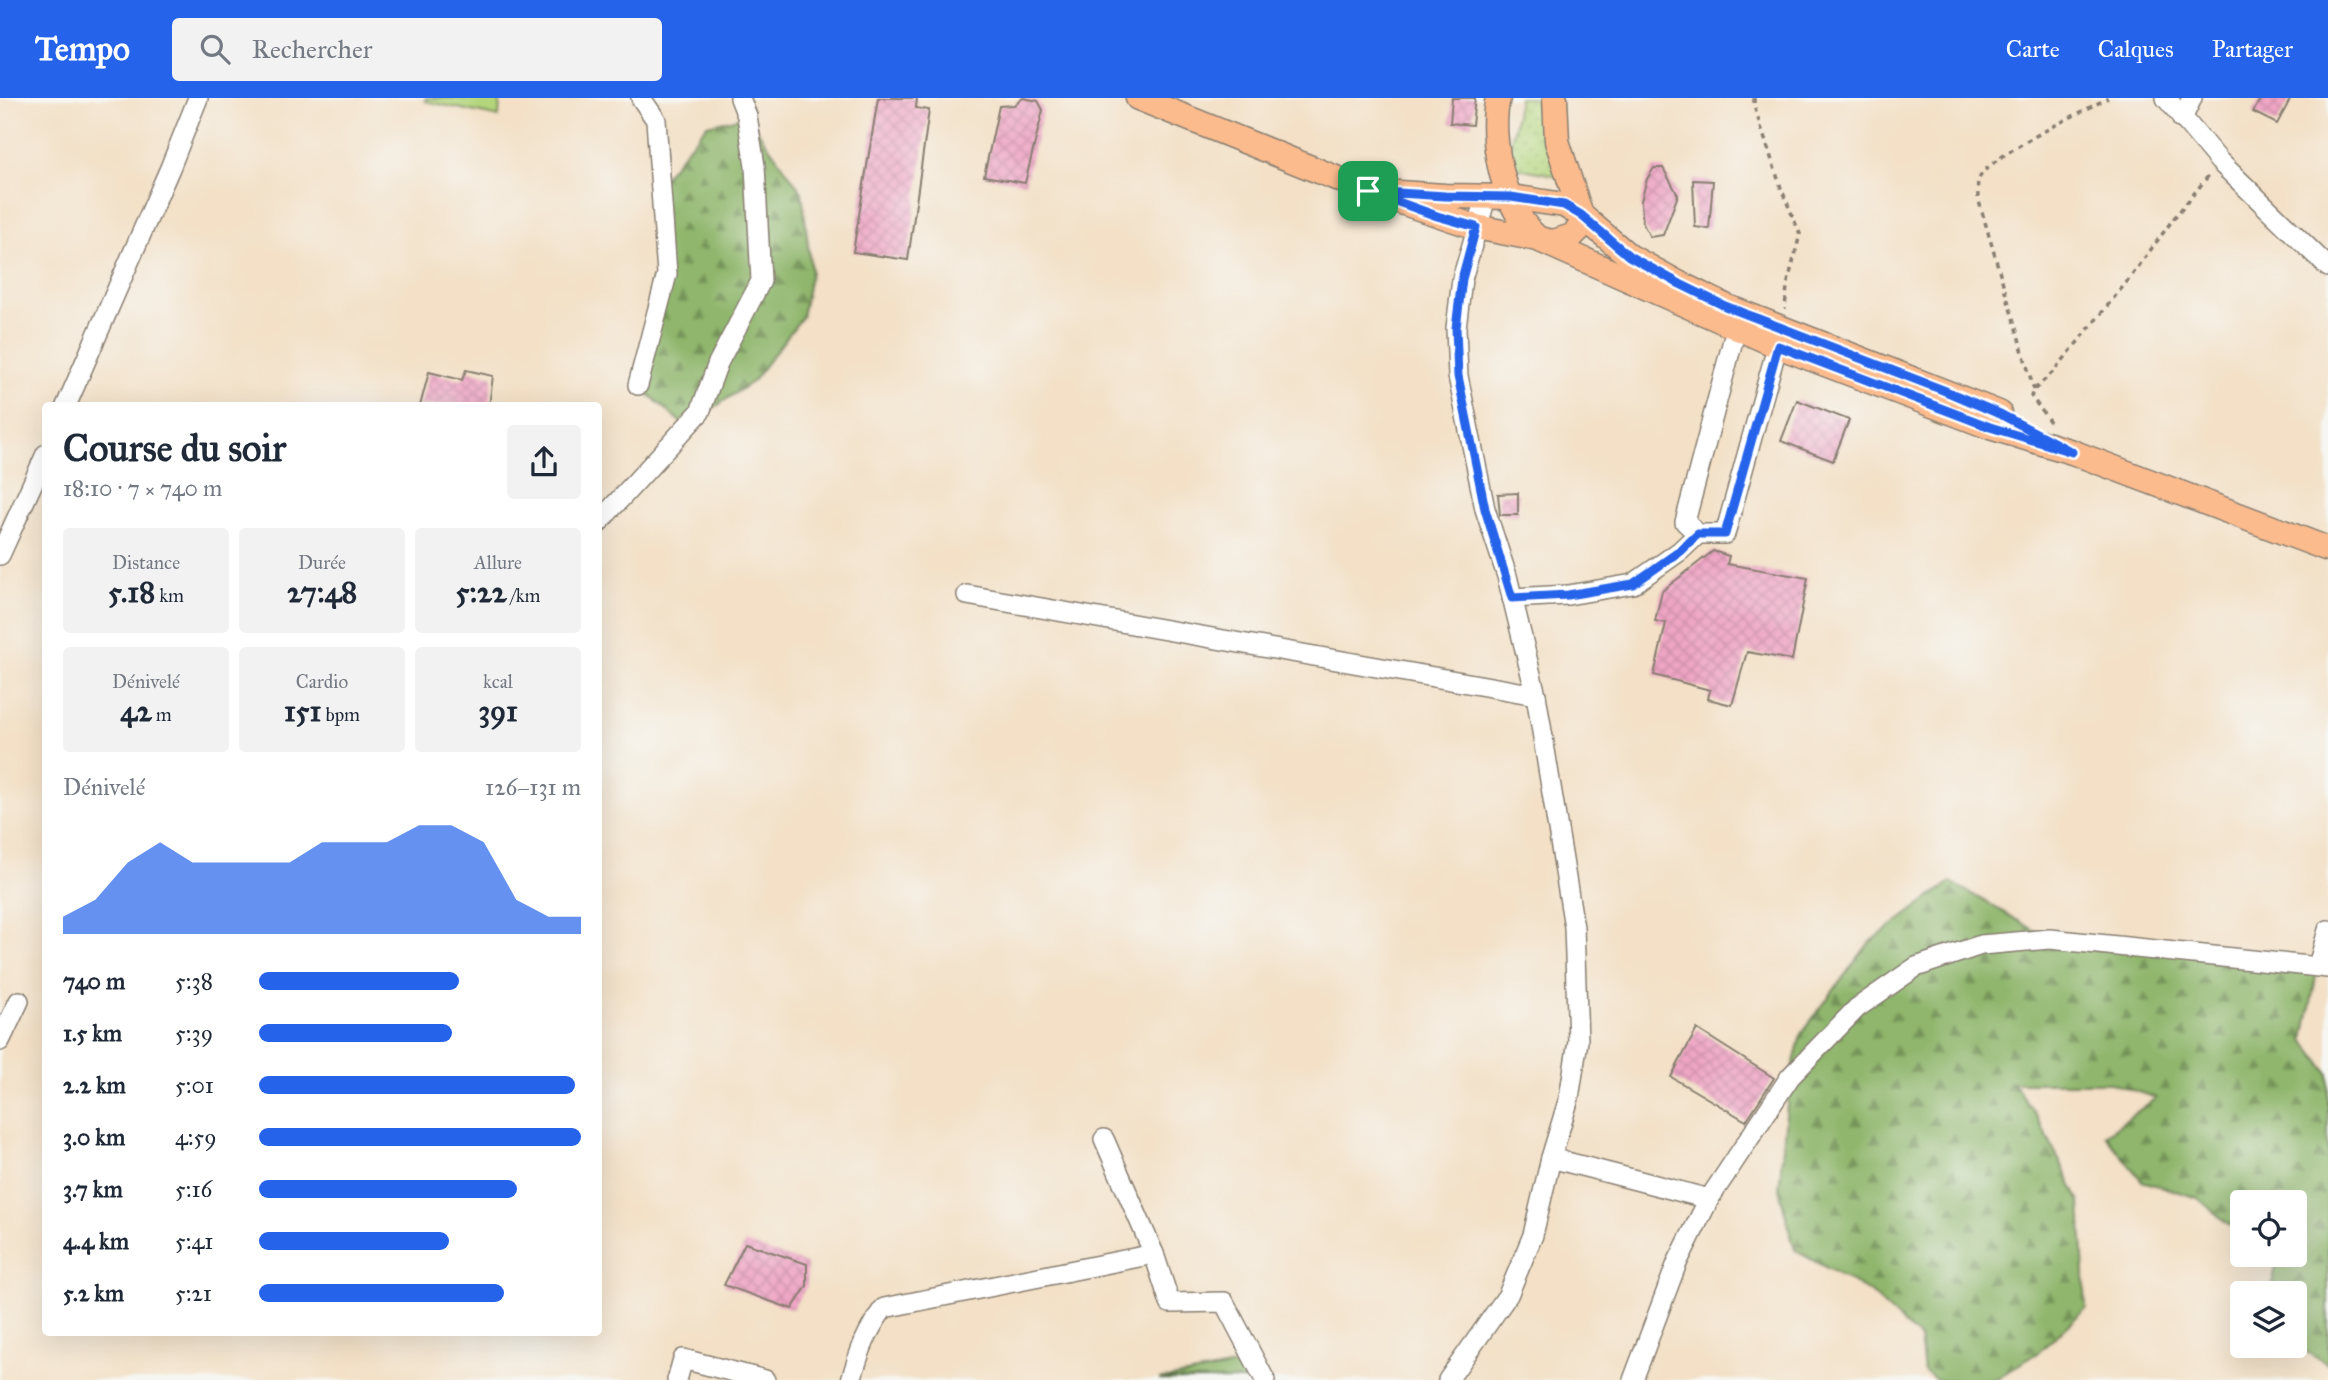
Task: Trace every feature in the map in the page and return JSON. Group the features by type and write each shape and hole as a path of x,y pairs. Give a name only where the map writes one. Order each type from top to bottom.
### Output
{"main road":[{"path":"1138,98 1437,216 1476,227 1553,242 1572,236 1582,223 1557,141 1555,98"},
{"path":"1498,98 1495,142 1499,168 1499,197 1530,232 1542,241 1780,337 1988,409 2072,452 2328,549"},
{"path":"1368,191 1499,197 1564,205 1581,215 1629,256 1741,321"}],"street":[{"path":"68,402 198,98"},
{"path":"638,385 667,274 656,120 641,98"},
{"path":"602,519 700,412 718,363 761,281 755,166 747,116 740,98"},
{"path":"2166,98 2220,162 2328,267"},
{"path":"2182,119 2192,98"},
{"path":"1448,1380 1508,1295 1533,1235 1551,1158 1569,1098 1578,1041 1574,927 1536,695 1512,598 1485,509 1458,376 1456,328 1462,279 1476,227 1499,197"},
{"path":"1741,321 1685,522 1698,534 1725,534 1780,337"},
{"path":"0,555 42,463"},
{"path":"1512,598 1568,595 1633,584 1680,551 1698,534"},
{"path":"967,595 1536,695"},
{"path":"1633,1380 1677,1263 1709,1199 1790,1077 1857,1008 1916,967 1981,945 2050,939 2323,967 2328,930"},
{"path":"0,1041 19,1001"},
{"path":"1104,1139 1153,1254 1170,1303 1224,1302 1265,1380"},
{"path":"1551,1158 1709,1199"},
{"path":"851,1380 860,1348 873,1322 884,1308 1153,1254"},
{"path":"677,1380 683,1359 765,1380"}],"path":[{"path":"1754,98 1765,141 1800,234 1787,286 1780,337"},
{"path":"2034,390 1978,198 1977,185 1981,175 2009,152 2108,98"},
{"path":"2072,452 2031,396 2034,390 2055,370 2220,162"}],"green space":[{"path":"426,98 500,98 499,117 425,101"},
{"path":"1519,98 1557,98 1559,176 1507,166"},
{"path":"747,116 802,192 811,271 802,317 753,381 686,427 638,385 667,274 660,181 707,125"},
{"path":"1951,882 2050,939 2318,966 2304,1040 2328,1073 2328,1364 2307,1352 2307,1281 2273,1281 2276,1267 2307,1267 2307,1190 2230,1190 2230,1226 2198,1198 2142,1181 2105,1135 2156,1098 2111,1083 2013,1083 2037,1116 2080,1202 2086,1308 2040,1351 1994,1380 1937,1380 1924,1372 1920,1339 1871,1293 1795,1250 1779,1189 1789,1083 1801,1034 1869,943"},
{"path":"1241,1365 1246,1380 1159,1380"}],"building":[{"path":"878,98 917,98 916,108 929,110 908,260 853,252"},
{"path":"1023,98 1038,101 1043,110 1025,183 984,176 999,106 1014,105"},
{"path":"1452,98 1475,98 1472,125 1450,123"},
{"path":"2261,98 2291,98 2277,124 2253,112"},
{"path":"1654,168 1663,168 1678,195 1663,235 1650,237 1643,224 1641,201 1647,179"},
{"path":"1693,180 1713,181 1709,229 1695,227"},
{"path":"466,370 493,376 490,402 421,402 429,372 462,380"},
{"path":"1797,400 1849,420 1833,461 1781,441"},
{"path":"1518,493 1518,515 1500,515 1498,494"},
{"path":"1713,551 1729,556 1727,564 1808,578 1792,660 1747,652 1732,705 1708,699 1710,690 1654,675 1666,623 1655,621 1662,591"},
{"path":"1697,1029 1774,1078 1746,1121 1671,1077"},
{"path":"745,1243 807,1264 807,1286 792,1309 724,1285"}],"route":[{"path":"1368,191 1511,197 1564,205 1581,215 1629,256 1725,306 1943,390 2000,414 2072,452 1990,427 1778,346 1725,534 1698,534 1680,551 1633,584 1568,595 1512,598 1485,509 1458,376 1456,328 1462,279 1476,227 1368,191"}]}
